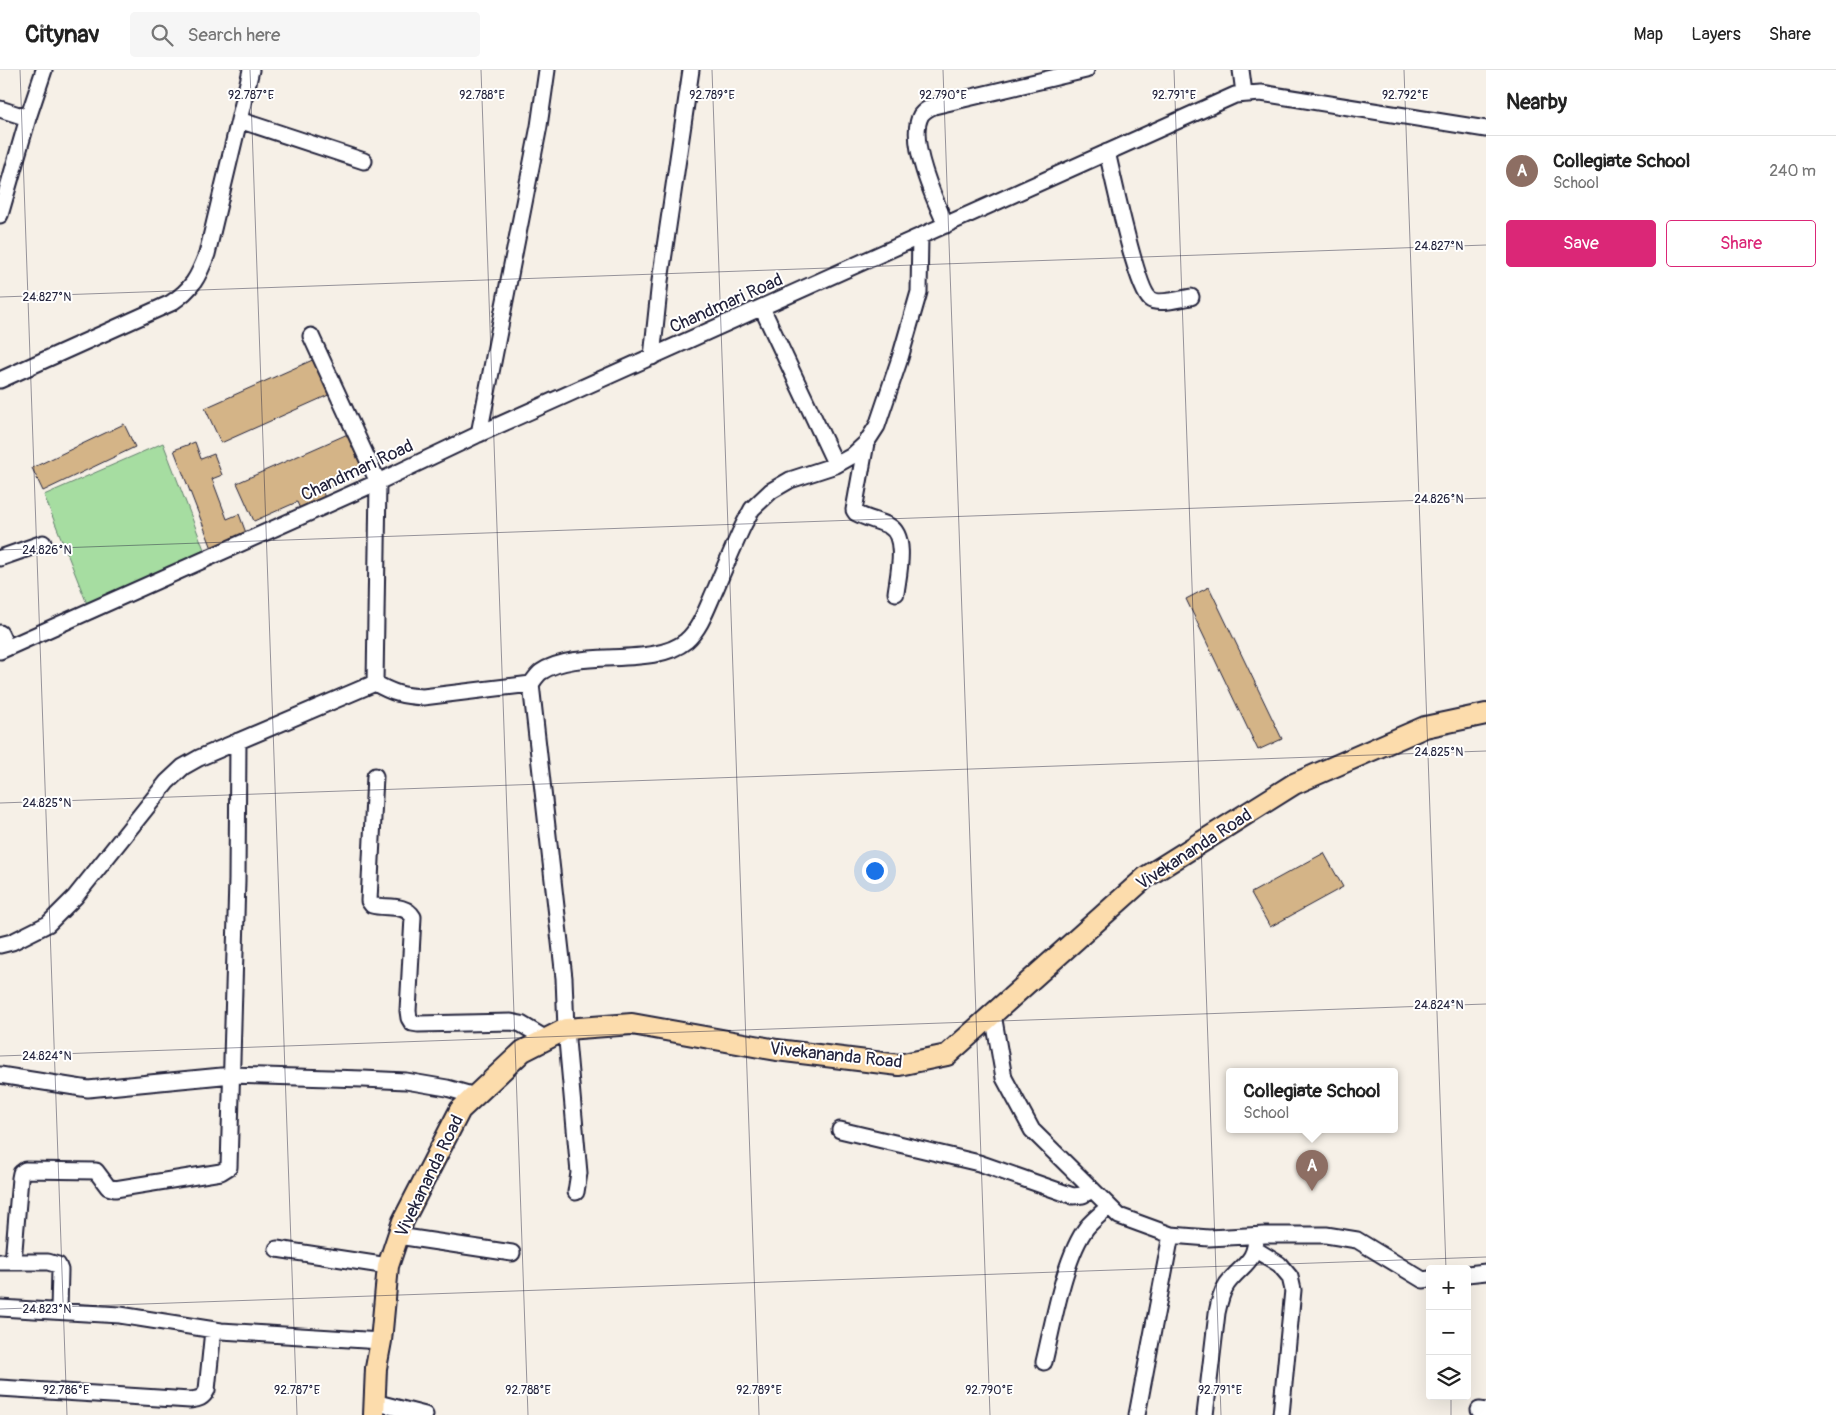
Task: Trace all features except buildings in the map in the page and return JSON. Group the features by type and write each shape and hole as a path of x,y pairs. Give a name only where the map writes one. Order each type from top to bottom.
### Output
{"main road":[{"name":"Vivekananda Road","path":"374,1409 376,1368 381,1340 388,1266 403,1221 460,1110 523,1051 566,1029 632,1024 777,1050 899,1065 947,1055 1146,877 1294,784 1424,727 1486,714"}],"street":[{"path":"0,215 44,70"},
{"path":"0,380 171,303 186,293 199,274 207,254 251,70"},
{"path":"479,434 547,70"},
{"path":"652,357 660,281 691,70"},
{"path":"946,225 927,184 920,152 918,127 920,117 925,111 934,106 1086,70"},
{"path":"1240,70 1244,93"},
{"name":"Chandmari Road","path":"3,649 378,482 479,434 1218,102 1244,93 1261,93 1486,129"},
{"path":"0,110 28,118"},
{"path":"239,120 364,161"},
{"path":"1107,152 1136,269 1149,299 1157,302 1191,297"},
{"path":"375,683 388,691 405,696 531,684 540,673 556,665 652,654 670,650 686,640 701,620 752,509 770,491 790,480 836,465 852,456 866,443 877,426 900,358 919,292 920,236"},
{"path":"762,308 836,465"},
{"path":"311,336 378,482 375,683"},
{"path":"866,443 854,510 860,515 891,527 898,533 901,545 896,593"},
{"path":"0,558 43,543"},
{"path":"0,633 3,649"},
{"path":"0,945 12,942 48,924 74,897 166,782 183,767 199,758 375,683"},
{"path":"531,684 563,968 566,1029 579,1173 576,1192"},
{"path":"59,1310 60,1270 58,1265 48,1262 7,1262 21,1173 25,1170 96,1171 108,1187 115,1189 226,1170 229,1167 237,880 238,741"},
{"path":"376,776 369,901 372,905 376,906 410,911 413,917 408,1011 412,1023 516,1023 546,1039"},
{"path":"993,1014 1004,1078 1032,1130 1119,1216 1171,1235 1256,1243 1326,1235 1357,1240 1423,1280 1426,1280"},
{"path":"0,1075 69,1087 88,1088 232,1075 406,1081 448,1088 475,1096"},
{"path":"840,1130 979,1163 1073,1196 1083,1195 1092,1190"},
{"path":"1044,1362 1067,1268 1077,1243 1087,1227 1109,1206"},
{"path":"1137,1415 1171,1235"},
{"path":"398,1236 512,1253"},
{"path":"1205,1415 1216,1313 1220,1297 1237,1272 1251,1260 1256,1243"},
{"path":"1256,1243 1290,1277 1294,1290 1280,1415"},
{"path":"277,1249 388,1266"},
{"path":"1471,1274 1486,1272"},
{"path":"0,1308 120,1315 213,1330 381,1340"},
{"path":"0,1388 190,1400 199,1398 205,1396 207,1390 213,1330"},
{"path":"374,1409 424,1415"}],"green space":[{"path":"163,443 210,565 93,619 44,495"}],"place":[{"name":"Collegiate School","path":"1312,1191"}]}
